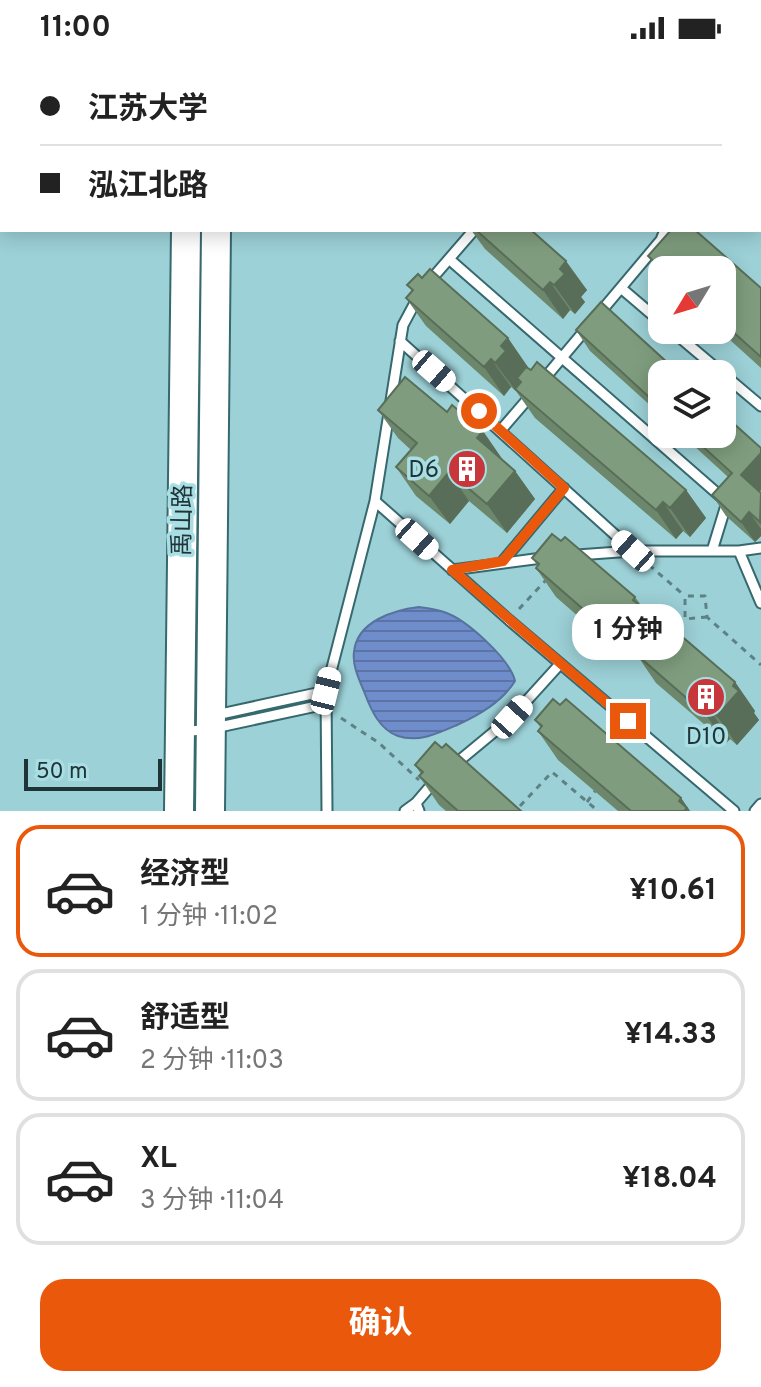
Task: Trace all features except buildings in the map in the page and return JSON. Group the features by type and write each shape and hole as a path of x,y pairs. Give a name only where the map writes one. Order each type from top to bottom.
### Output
{"main road":[{"name":"禹山路","path":"179,811 186,232"},
{"name":"禹山路","path":"210,811 216,232"}],"lane":[{"path":"327,811 326,691 375,501 403,325 412,306 472,232"},
{"path":"501,430 661,240 664,232"},
{"path":"449,259 727,502 712,551"},
{"path":"621,288 648,311"},
{"path":"400,341 633,551"},
{"path":"688,344 761,406"},
{"path":"503,561 564,488"},
{"path":"375,501 509,620 734,811"},
{"path":"568,556 761,548"},
{"path":"739,551 761,603"},
{"path":"452,570 503,561 555,557"},
{"path":"405,811 418,807 427,788 491,737 560,664"},
{"path":"210,723 326,691"},
{"path":"179,726 326,704"},
{"path":"755,811 761,804"}],"path":[{"path":"633,551 685,596 705,596 707,617 761,665"},
{"path":"509,620 568,556"},
{"path":"685,596 685,619 707,617"},
{"path":"347,721 379,743 409,770"},
{"path":"520,806 552,772 598,811"},
{"path":"587,802 595,791"}],"water":[{"path":"419,607 444,612 475,631 505,662 515,681 497,702 474,717 436,734 406,738 386,729 373,713 357,673 354,652 362,632 369,625 388,614"}],"place":[{"name":"D6","path":"467,469"},
{"name":"D10","path":"706,697"}],"route":[{"path":"479,411 564,488 503,561 452,570 628,721"}]}
